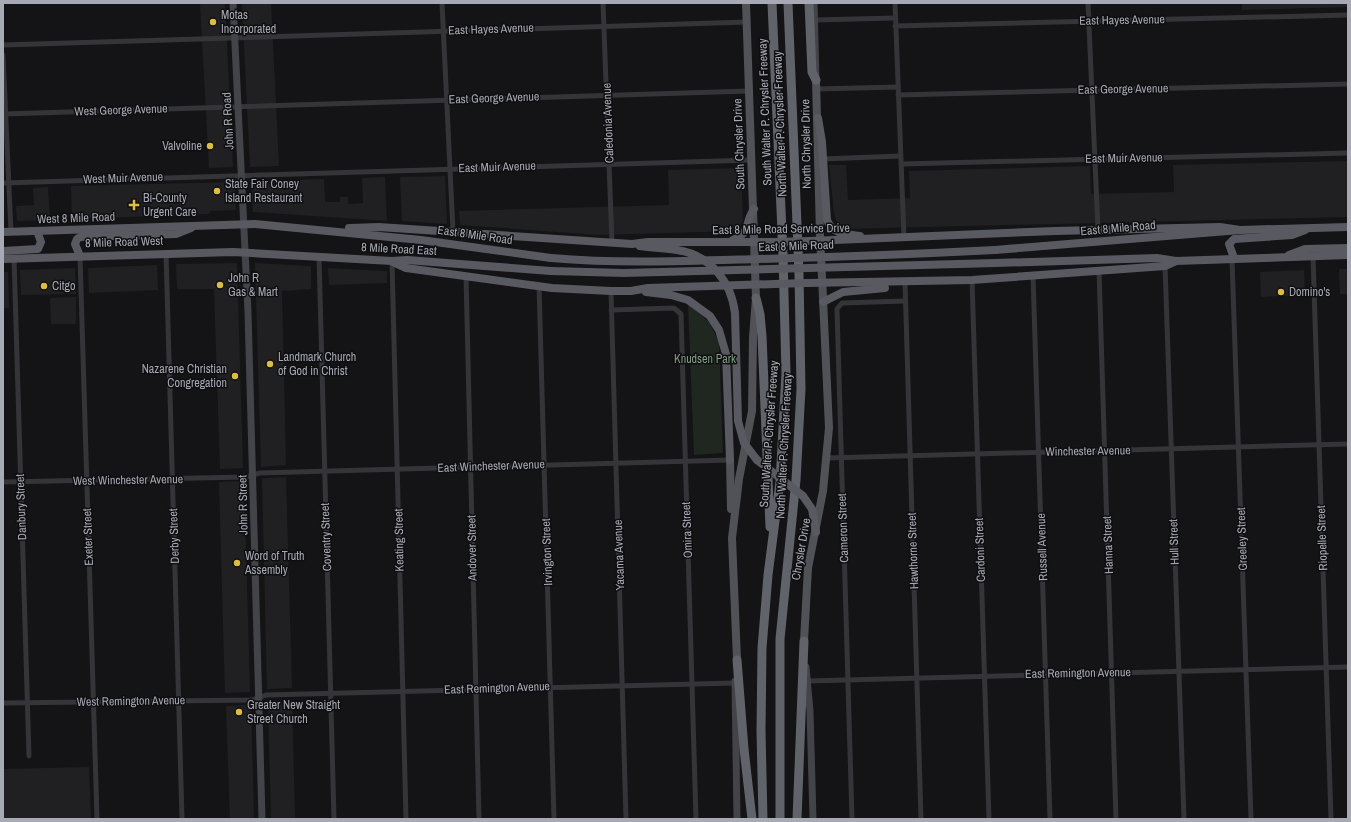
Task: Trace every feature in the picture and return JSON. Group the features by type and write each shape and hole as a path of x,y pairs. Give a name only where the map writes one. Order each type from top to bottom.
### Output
{"highway":[{"name":"South Walter P. Chrysler Freeway","path":"763,819 761,675 765,612 780,482 786,373 783,255 772,3"},
{"name":"North Walter P. Chrysler Freeway","path":"780,819 780,639 796,480 800,416 800,332 788,3"},
{"path":"809,3 812,72 816,85"},
{"path":"818,118 827,217 830,226 840,234 884,239"},
{"path":"728,241 744,233 748,218 754,209"},
{"name":"West 8 Mile Road","path":"7,232 245,224"},
{"name":"East 8 Mile Road","path":"245,224 322,229 421,240 551,258 612,262 668,262 899,255 995,250 1240,230 1348,227"},
{"path":"80,256 75,244 77,239 80,237 176,234 200,225"},
{"name":"East 8 Mile Road Service Drive","path":"322,229 379,227 632,244 648,242 728,241 796,242 1220,226 1240,230"},
{"path":"1233,258 1229,244 1234,239 1292,235 1310,228"},
{"path":"3,251 38,249 41,242 37,231"},
{"path":"632,244 677,249 694,254 712,266 721,275 733,300 735,313 738,421 746,446 757,460 803,496 812,509 816,532"},
{"path":"1283,257 1305,249 1348,248"},
{"name":"8 Mile Road West","path":"3,259 166,253 246,252"},
{"name":"8 Mile Road East","path":"246,252 392,261 407,260 551,271"},
{"name":"East 8 Mile Road","path":"551,271 632,273 1157,258 1176,261 1348,255"},
{"path":"392,261 406,268 539,285 552,288 666,294 688,300 705,312 716,324 724,342 726,354 730,460"},
{"name":"East 8 Mile Road","path":"756,285 972,280 1165,266 1176,261"},
{"path":"823,302 843,292 895,287 905,282"},
{"path":"628,291 648,288 756,285"},
{"path":"756,298 760,314 762,343 772,548"},
{"path":"797,819 804,641"},
{"path":"737,660 744,749 752,819"}],"main road":[{"name":"John R Road","path":"233,3 246,239"},
{"name":"South Chrysler Drive","path":"746,3 756,285"},
{"name":"North Chrysler Drive","path":"814,3 818,118"},
{"name":"North Chrysler Drive","path":"821,162 820,241 822,284"},
{"name":"John R Street","path":"246,239 262,819"},
{"name":"Chrysler Drive","path":"813,819 808,681 804,641 808,568 816,532 827,458 829,428 822,284"},
{"path":"732,538 739,480 752,411 753,337 756,285"},
{"path":"730,460 737,660 735,683 736,819"}],"street":[{"path":"442,3 453,232"},
{"name":"Caledonia Avenue","path":"603,3 612,243"},
{"path":"895,3 904,238"},
{"path":"1088,3 1098,230"},
{"name":"East Hayes Avenue","path":"896,26 1348,15"},
{"path":"814,20 895,18"},
{"name":"East Hayes Avenue","path":"3,45 747,22"},
{"path":"3,56 4,114 9,182 7,232"},
{"name":"East George Avenue","path":"898,94 1348,84"},
{"path":"816,85 898,87"},
{"name":"East George Avenue","path":"238,105 749,91"},
{"name":"West George Avenue","path":"4,114 238,105"},
{"name":"East Muir Avenue","path":"901,164 1348,153"},
{"path":"821,162 900,156"},
{"name":"East Muir Avenue","path":"242,174 752,160"},
{"name":"West Muir Avenue","path":"3,183 242,174"},
{"name":"Derby Street","path":"166,253 182,819"},
{"name":"Exeter Street","path":"80,256 97,819"},
{"name":"Coventry Street","path":"319,256 334,819"},
{"name":"Riopelle Street","path":"1313,256 1331,819"},
{"name":"Danbury Street","path":"14,258 29,756"},
{"name":"Greeley Street","path":"1233,258 1251,819"},
{"name":"Keating Street","path":"392,261 406,819"},
{"name":"Hull Street","path":"1165,266 1170,448 1184,819"},
{"name":"Hanna Street","path":"1099,270 1106,450 1116,819"},
{"name":"Andover Street","path":"466,276 479,819"},
{"name":"Russell Avenue","path":"1033,276 1050,819"},
{"name":"Cardoni Street","path":"972,280 989,819"},
{"name":"Hawthorne Street","path":"905,282 921,819"},
{"name":"Irvington Street","path":"539,285 554,819"},
{"name":"Yacama Avenue","path":"611,291 626,819"},
{"name":"Cameron Street","path":"852,819 837,307 842,303 905,301"},
{"name":"Omira Street","path":"611,310 674,308 680,312 696,819"},
{"name":"Winchester Avenue","path":"827,458 1348,444"},
{"name":"East Winchester Avenue","path":"253,475 260,473 730,460"},
{"name":"West Winchester Avenue","path":"3,482 246,477 253,475"},
{"name":"East Remington Avenue","path":"808,681 1348,667"},
{"name":"East Remington Avenue","path":"259,697 266,694 735,683"},
{"name":"West Remington Avenue","path":"3,703 252,700 259,697"}],"shaded area":[{"path":"200,3 225,3 233,167 209,168"},
{"path":"242,3 271,3 279,166 250,167"},
{"path":"1242,3 1348,3 1348,7 1242,10"},
{"path":"1348,161 1348,217 844,229 836,220 834,213 829,165 846,165 848,200 910,198 909,171 1090,166 1091,194 1174,192 1173,165"},
{"path":"741,168 743,221 737,231 598,235 460,225 459,211 669,205 668,170"},
{"path":"445,176 447,224 402,221 400,177"},
{"path":"385,177 387,221 253,212 251,181 324,179 325,202 340,202 340,197 348,197 348,204 363,203 362,178"},
{"path":"235,182 236,210 210,211 209,214 72,219 71,186"},
{"path":"48,187 50,220 17,221 16,206 34,205 33,188"},
{"path":"237,263 243,468 220,469 214,289 177,289 176,264"},
{"path":"255,263 311,266 311,289 282,291 286,465 261,467"},
{"path":"157,265 158,290 89,293 88,268"},
{"path":"75,268 76,294 21,295 20,270"},
{"path":"328,268 387,271 387,283 329,285"},
{"path":"1339,269 1348,269 1348,294 1340,294"},
{"path":"1304,270 1305,295 1261,297 1260,272"},
{"path":"3,272 8,272 9,308 3,308"},
{"path":"76,297 76,324 51,324 50,298"},
{"path":"286,477 292,688 267,689 262,478"},
{"path":"244,481 250,692 225,693 219,482"},
{"path":"292,700 295,819 271,819 268,701"},
{"path":"251,705 254,819 230,819 226,706"},
{"path":"89,767 91,819 3,819 3,769"}],"green space":[{"name":"Knudsen Park","path":"688,303 709,322 719,342 723,453 694,455"}],"place":[{"name":"Motas Incorporated","path":"213,22"},
{"name":"Valvoline","path":"210,146"},
{"name":"State Fair Coney Island Restaurant","path":"217,191"},
{"name":"Bi-County Urgent Care","path":"134,205"},
{"name":"John R Gas & Mart","path":"220,285"},
{"name":"Citgo","path":"44,286"},
{"name":"Domino's","path":"1281,292"},
{"name":"Landmark Church of God in Christ","path":"270,364"},
{"name":"Nazarene Christian Congregation","path":"235,376"},
{"name":"Word of Truth Assembly","path":"237,563"},
{"name":"Greater New Straight Street Church","path":"239,712"}]}
